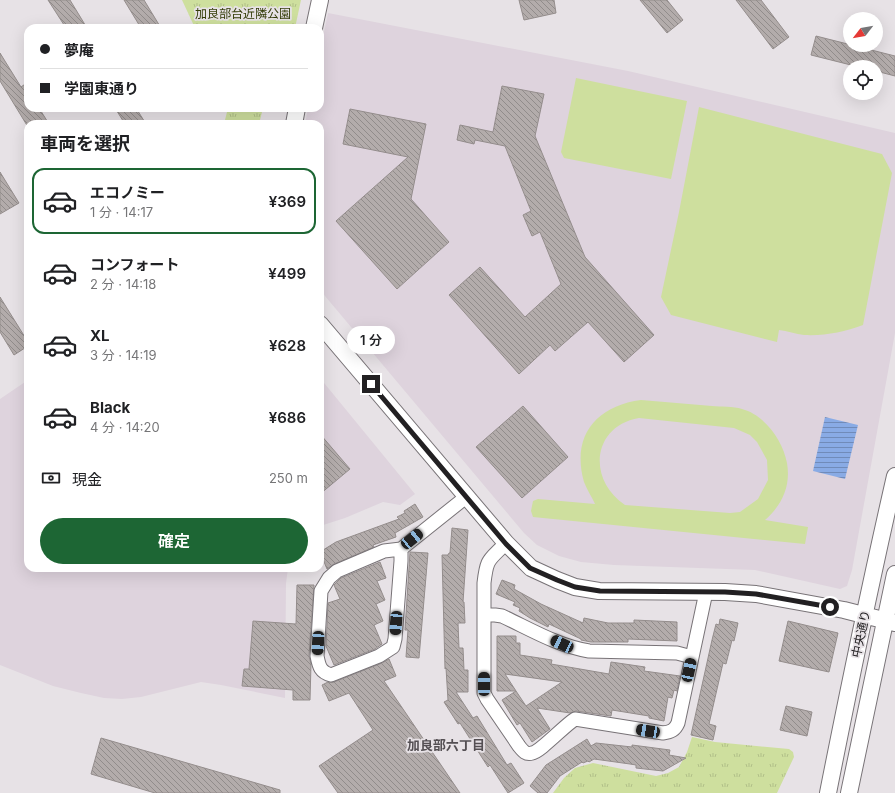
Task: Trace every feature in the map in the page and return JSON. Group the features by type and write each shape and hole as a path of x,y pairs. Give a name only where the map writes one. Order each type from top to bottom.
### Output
{"street":[{"path":"315,24 320,0"},
{"path":"324,329 506,544 530,568 575,587 600,591 725,592 756,594 844,610 890,622"},
{"name":"中央通り","path":"828,793 858,642 895,476"},
{"path":"400,549 401,562 395,639 393,647 379,656 330,675 325,673 319,666 317,656 321,591 325,582 337,571 384,551 400,549 466,497"},
{"path":"506,544 490,558 486,564 484,583 484,693 519,746 528,754 534,753 567,724 575,719 663,733 675,729 678,723 706,592"},
{"name":"中央通り","path":"848,793 890,622 895,574"},
{"path":"484,615 502,616 575,649 589,651 677,653 692,657"}],"shaded area":[{"path":"328,13 628,71 895,133 895,333 852,570 847,586 840,589 755,570 614,565 581,562 559,556 537,545 524,533 324,294 324,120 306,120 307,112 324,112 324,32"},
{"path":"24,383 24,572 287,572 286,583 285,698 201,682 141,697 122,699 104,698 53,686 0,665 0,399"},
{"path":"324,383 415,494 400,505 383,502 345,518 324,525"}],"green space":[{"name":"加良部台近隣公園","path":"182,0 301,0 296,24 193,24"},
{"path":"576,78 687,101 671,179 564,158 561,152"},
{"path":"699,107 882,154 892,173 863,325 842,332 819,335 804,335 779,330 777,342 671,315 661,297"},
{"path":"227,112 262,112 260,120 225,120"},
{"path":"641,400 731,407 742,409 758,417 772,430 782,446 788,471 788,480 784,494 776,508 765,520 808,527 805,544 533,517 531,511 533,501 538,499 595,504 584,482 581,466 581,451 584,437 600,416 625,403","holes":["639,418 734,428 750,435 757,442 767,460 768,480 758,499 740,512 730,513 625,505 613,494 605,482 600,469 600,455 604,442 612,431 623,423"]},
{"path":"692,737 715,742 789,749 793,752 794,757 777,793 553,793 564,778 575,768 593,763 656,776 668,773 679,767 687,752"}],"water":[{"path":"825,417 858,425 845,479 813,471"}],"building":[{"path":"48,0 70,0 85,24 63,24"},
{"path":"124,0 144,0 159,24 139,24"},
{"path":"519,0 554,0 556,13 524,20"},
{"path":"640,0 667,0 683,20 667,33"},
{"path":"736,0 761,0 789,37 773,49"},
{"path":"816,36 843,43 843,52 879,52 895,56 895,76 883,73 883,60 843,60 843,63 811,55"},
{"path":"0,53 21,87 24,85 24,112 42,112 46,120 24,120 0,81"},
{"path":"502,86 544,94 535,136 585,257 654,335 624,362 588,322 555,351 550,345 519,374 449,295 480,267 525,317 561,284 540,232 532,236 523,215 531,211 505,146 475,140 474,144 457,140 460,125 493,132"},
{"path":"350,109 426,124 411,199 449,242 397,289 336,221 408,157 343,144"},
{"path":"118,112 138,112 144,120 122,120"},
{"path":"0,172 19,203 0,214"},
{"path":"0,297 24,336 24,349 14,355 0,332"},
{"path":"523,406 568,457 522,498 476,447"},
{"path":"324,439 350,469 324,491"},
{"path":"415,504 423,517 395,533 396,537 373,545 374,547 334,564 327,569 324,562 324,550 336,542 399,519 397,517 405,513 404,511"},
{"path":"452,528 468,530 463,602 465,623 458,623 459,648 463,648 464,670 468,670 468,692 456,692 473,718 477,716 507,765 511,763 524,783 508,793 490,765 488,767 460,723 458,724 444,702 448,700 446,668 445,669 442,555 448,555 450,553"},
{"path":"410,552 428,553 419,658 406,657 408,630 405,630"},
{"path":"380,562 386,578 377,581 385,600 376,604 383,621 374,625 382,644 375,649 334,665 326,646 328,603 340,599 334,585 341,578"},
{"path":"502,580 515,585 514,589 541,604 583,623 584,618 608,623 634,623 634,620 677,622 677,641 628,639 628,642 591,642 581,640 549,624 548,627 530,618 519,611 520,608 513,605 515,602 496,594"},
{"path":"297,585 314,585 309,656 311,664 310,700 293,700 293,690 242,686 244,669 249,669 253,621 296,624"},
{"path":"720,619 738,623 734,641 732,640 726,664 723,663 709,724 716,726 713,740 691,735 716,624 719,625"},
{"path":"788,621 838,633 829,672 779,661"},
{"path":"497,636 516,636 516,643 520,643 520,655 552,660 551,664 609,674 611,662 645,667 644,671 680,676 677,691 674,690 672,698 668,697 664,721 649,718 649,716 612,710 611,716 576,711 570,713 537,708 550,729 532,742 520,723 517,725 502,700 516,691 497,691","holes":["505,674 562,682 526,706"]},
{"path":"389,659 396,676 384,681 460,793 338,793 319,766 373,730 349,693 329,701 322,685 328,682 334,682"},
{"path":"786,706 812,712 807,736 780,730"},
{"path":"101,738 280,790 280,793 155,793 91,774"},
{"path":"587,739 591,746 596,743 632,747 632,745 670,750 669,755 686,758 663,771 636,768 636,765 594,759 589,762 582,762 560,776 547,793 538,793 530,786 546,765"}],"district":[{"name":"加良部六丁目","path":"446,745"}],"route":[{"path":"371,384 506,544 530,568 575,587 600,591 725,592 756,594 830,607"}]}
